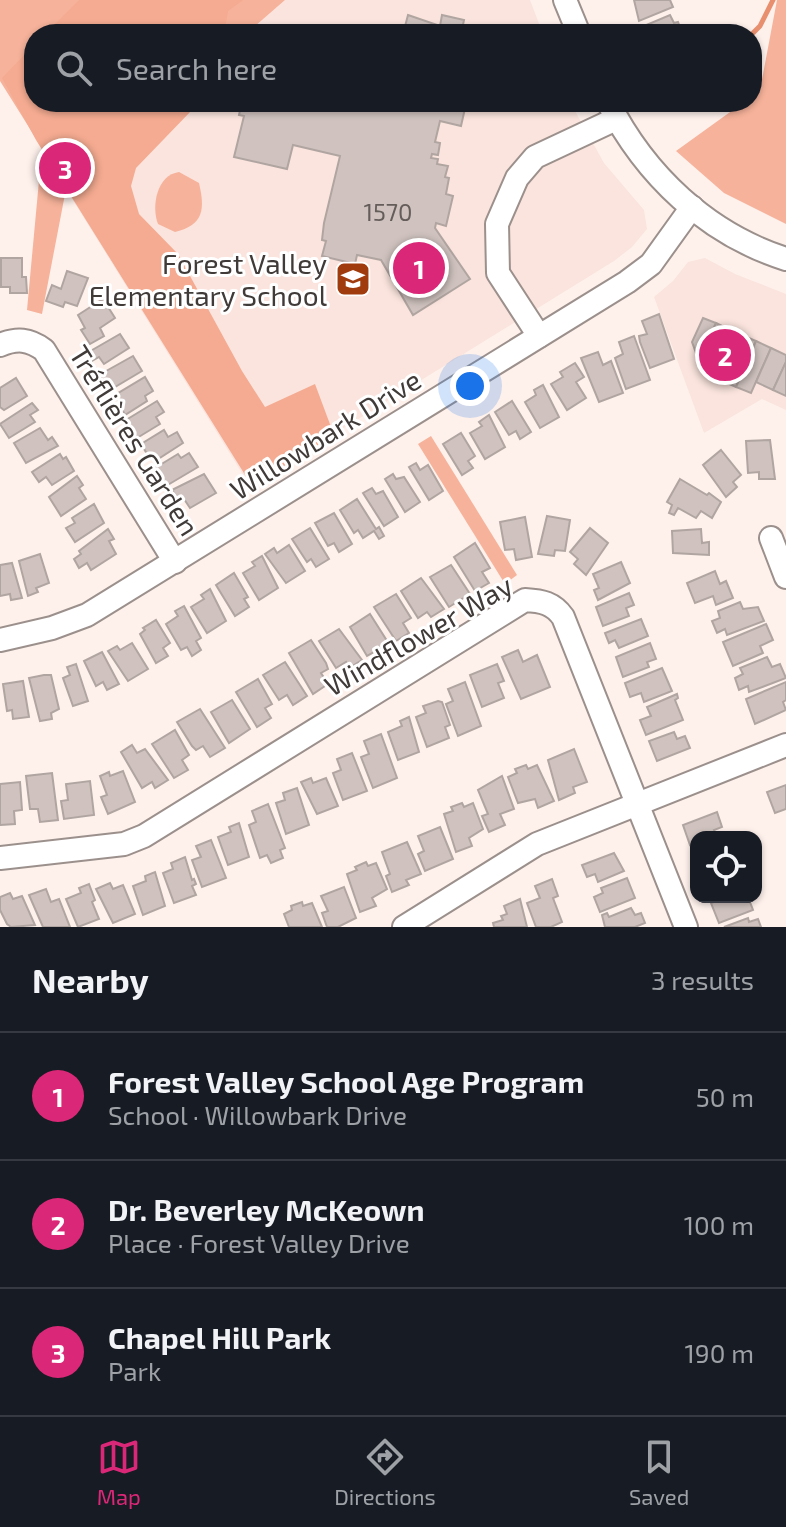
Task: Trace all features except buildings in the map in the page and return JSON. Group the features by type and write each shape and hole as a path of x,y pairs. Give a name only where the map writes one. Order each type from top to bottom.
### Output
{"street":[{"path":"565,0 575,24"},
{"path":"539,336 498,273 497,224 517,178 535,157 609,112"},
{"path":"613,112 632,145 652,170 711,224 745,243 786,259"},
{"name":"Willowbark Drive","path":"0,640 52,628 87,615 627,282 651,264 692,207"},
{"name":"Tréflières Garden","path":"0,345 26,340 44,350 175,562"},
{"path":"771,538 786,577"},
{"name":"Windflower Way","path":"0,858 124,844 144,836 525,600 540,600 551,605 563,617 686,927"},
{"path":"404,927 537,844 786,745"}],"shaded area":[{"path":"0,0 285,0 257,24 24,24 24,112 155,112 66,189 42,314 27,310 42,148 0,81"},
{"path":"79,0 243,0 228,11 226,24 55,24"},
{"path":"285,0 530,0 539,24 257,24"},
{"path":"777,0 786,0 786,224 724,193 676,151 730,112 762,112 762,79"},
{"path":"24,55 24,112 190,112 136,168 131,186 139,214 178,254 265,407 315,384 334,435 252,486 36,140 2,78"},
{"name":"Forest Valley Elementary School","path":"155,112 576,112 604,163 644,210 647,229 632,247 614,261 250,486 66,189"},
{"path":"179,172 199,183 202,208 192,225 175,232 158,224 155,209 161,185 171,174"},
{"path":"705,258 735,274 786,294 786,410 762,399 704,433 654,297 673,281 688,262"},
{"path":"431,436 517,575 505,584 418,444"}],"waterway":[{"path":"761,24 773,0"}],"place":[{"name":"Chapel Hill Park","path":"65,168"},
{"name":"Forest Valley School Age Program","path":"419,268"},
{"name":"Forest Valley Elementary School","path":"353,279"},
{"name":"Dr. Beverley McKeown","path":"725,355"}]}
